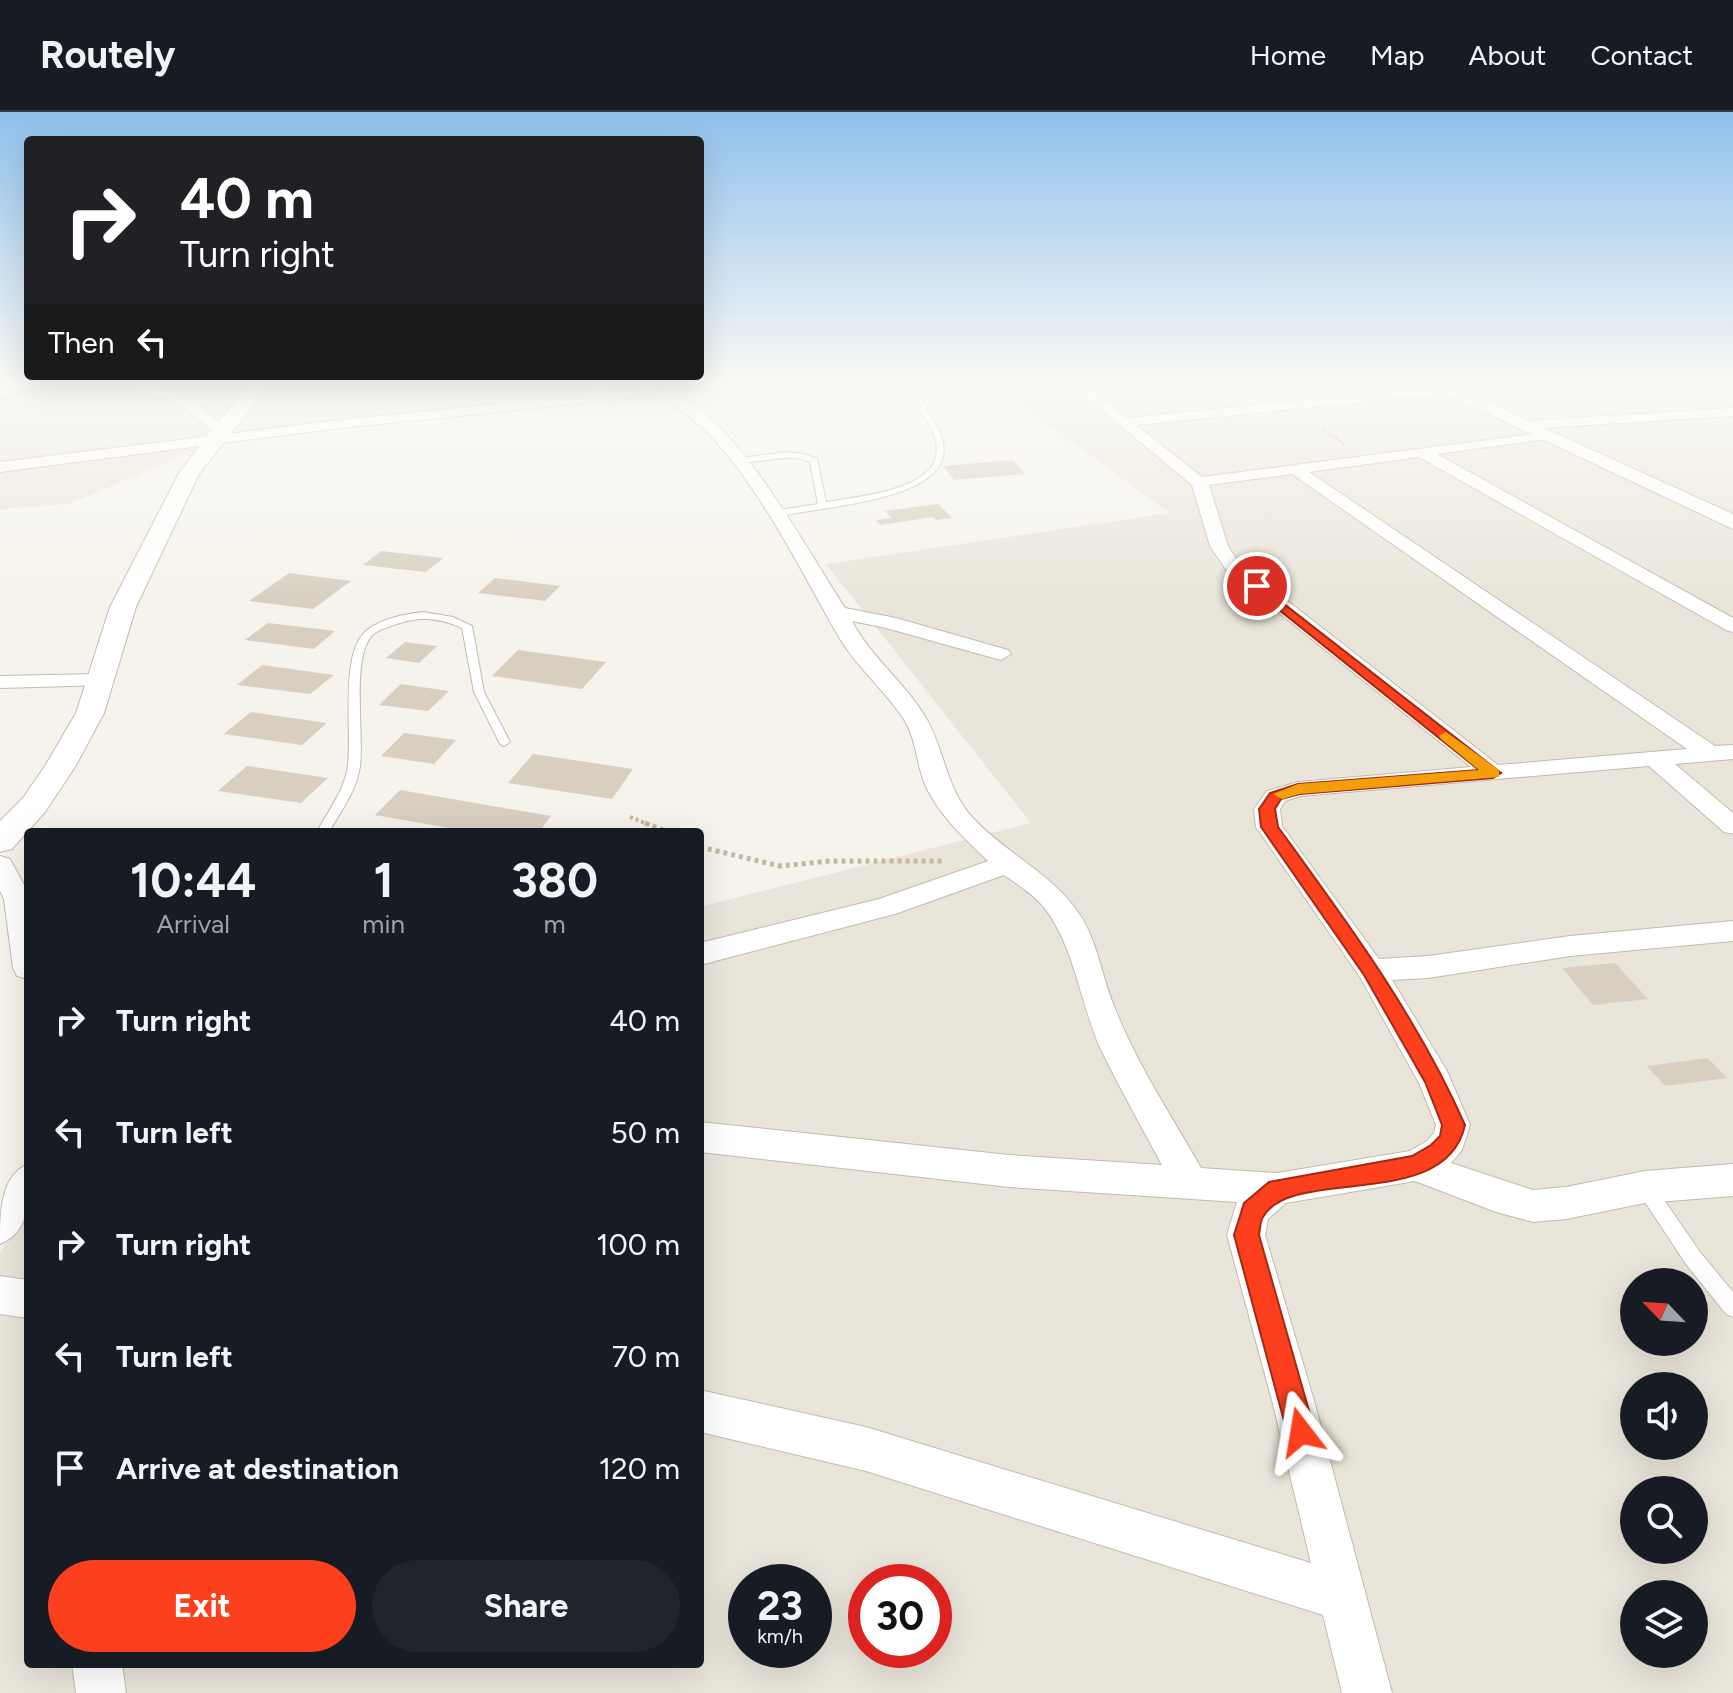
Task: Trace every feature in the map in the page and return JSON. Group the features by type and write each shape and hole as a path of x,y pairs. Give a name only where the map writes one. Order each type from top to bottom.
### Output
{"street":[{"path":"0,467 77,458"},
{"path":"0,841 34,805 60,767 90,713 123,607 174,500 201,458"},
{"path":"1166,458 1199,482 1205,492 1215,543 1233,567 1493,773"},
{"path":"1199,482 1375,458"},
{"path":"1432,458 1733,626"},
{"path":"1594,458 1733,522"},
{"path":"739,459 860,651 914,717 926,742 938,786 963,822 1000,857 1050,896 1069,921 1086,962 1098,1005 1118,1051 1190,1183"},
{"path":"1293,468 1721,753"},
{"path":"838,613 889,622 1001,654"},
{"path":"0,682 99,680"},
{"path":"704,1137 1009,1171 1277,1189 1416,1165 1439,1152 1450,1140 1453,1125 1435,1080 1371,970 1269,827 1267,809 1276,796 1298,789 1721,753"},
{"path":"1655,759 1733,826"},
{"path":"704,953 885,907 1000,857"},
{"path":"0,865 23,897"},
{"path":"1371,970 1428,967 1570,946 1733,931"},
{"path":"1416,1165 1496,1196 1533,1206 1566,1203 1645,1187 1733,1180"},
{"path":"0,1227 24,1187"},
{"path":"1277,1189 1252,1210 1246,1235 1294,1404 1367,1693"},
{"path":"0,1295 24,1298"},
{"path":"704,1412 866,1449 1343,1597"},
{"path":"98,1668 101,1693"}],"lane":[{"path":"739,459 748,458"},
{"path":"809,458 814,461 822,504"},
{"path":"771,510 786,512 889,491 932,473 941,458"},
{"path":"325,828 348,789 354,768 357,657 366,637 382,626 407,617 431,615 448,617 467,626 479,692 504,742"},
{"path":"1645,1187 1693,1258 1733,1307"}],"path":[{"path":"630,817 658,828"},
{"path":"704,848 780,866 830,861 898,863 1000,857"}],"shaded area":[{"path":"0,458 178,458 69,504 0,509"},
{"path":"1093,458 1733,458 1733,1693 0,1693 0,1252 24,1218 24,1668 704,1668 704,906 1031,823 826,564 1170,513"}],"building":[{"path":"1013,460 1025,474 954,480 943,466"},
{"path":"938,504 952,518 936,520 933,517 880,525 876,520 891,518 885,511"},
{"path":"381,551 443,558 426,572 363,565"},
{"path":"289,573 351,581 313,609 249,601"},
{"path":"495,578 560,586 545,601 478,593"},
{"path":"268,623 335,631 314,649 245,640"},
{"path":"405,642 437,646 419,663 386,658"},
{"path":"518,650 606,662 582,689 492,676"},
{"path":"262,665 334,675 310,694 237,685"},
{"path":"401,684 449,691 428,711 379,705"},
{"path":"251,712 327,723 302,745 224,734"},
{"path":"404,733 456,740 434,764 381,756"},
{"path":"533,754 633,769 612,799 508,783"},
{"path":"247,766 328,778 301,803 218,791"},
{"path":"400,790 551,816 542,828 449,828 375,815"},
{"path":"1615,963 1648,999 1593,1005 1562,968"},
{"path":"1708,1058 1727,1078 1665,1086 1647,1066"}],"slow traffic":[{"path":"1282,794 1298,789 1493,773 1446,736"}],"route":[{"path":"1257,586 1493,773 1298,789 1276,796 1267,809 1269,827 1371,970 1435,1080 1453,1125 1450,1140 1439,1152 1416,1165 1277,1189 1252,1210 1246,1235 1301,1432"}]}
